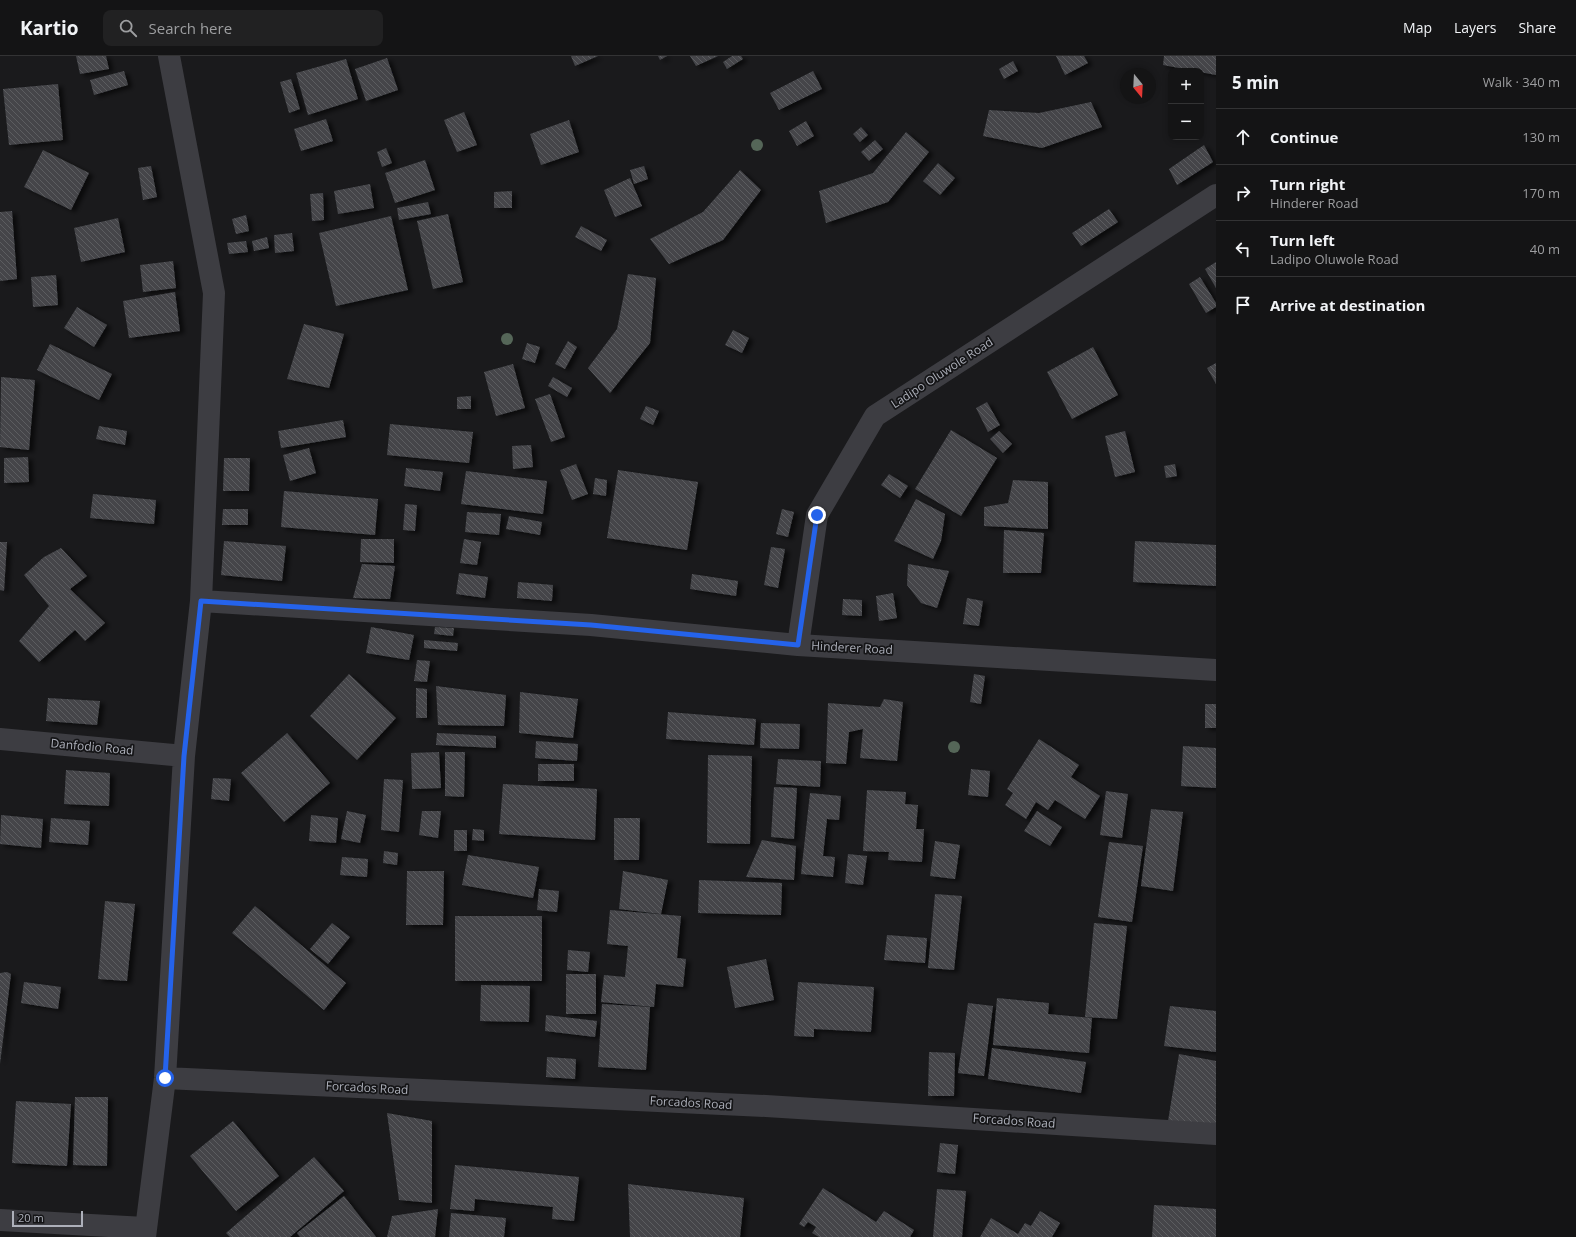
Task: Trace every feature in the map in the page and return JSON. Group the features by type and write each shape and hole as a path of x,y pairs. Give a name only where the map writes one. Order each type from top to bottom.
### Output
{"street":[{"path":"0,1220 145,1232 165,1078 184,756 201,601 214,293 169,56"},
{"name":"Ladipo Oluwole Road","path":"798,645 817,515 875,416 1216,195"},
{"name":"Hinderer Road","path":"201,601 591,625 798,645 1216,670"},
{"name":"Danfodio Road","path":"0,739 184,756"},
{"name":"Forcados Road","path":"165,1078 766,1106 1216,1134"}],"building":[{"path":"76,56 106,56 109,69 80,74"},
{"path":"571,56 598,56 575,66"},
{"path":"658,56 667,56 660,60"},
{"path":"690,56 718,56 696,66"},
{"path":"732,56 741,56 743,59 727,69 723,62"},
{"path":"1056,56 1084,56 1088,63 1065,75"},
{"path":"1164,56 1216,56 1216,75 1204,73 1204,68 1179,68 1163,65"},
{"path":"387,58 398,90 366,101 355,69"},
{"path":"346,59 358,99 308,115 296,73"},
{"path":"1013,61 1018,71 1004,79 999,69"},
{"path":"124,71 128,85 94,95 90,80"},
{"path":"813,71 822,89 779,110 770,93"},
{"path":"291,79 300,109 289,113 280,82"},
{"path":"58,84 63,140 9,145 3,89"},
{"path":"1091,102 1102,127 1042,148 983,136 989,110 1039,113"},
{"path":"464,112 477,145 457,152 444,120"},
{"path":"326,119 333,141 301,151 294,129"},
{"path":"569,120 579,152 541,165 530,134"},
{"path":"806,121 814,136 797,146 789,131"},
{"path":"861,127 868,135 860,142 853,134"},
{"path":"906,132 929,152 888,202 826,223 819,191 873,173"},
{"path":"875,140 883,149 869,161 861,152"},
{"path":"1204,145 1213,162 1177,185 1169,169"},
{"path":"386,148 392,163 382,167 377,152"},
{"path":"43,150 89,173 71,210 24,187"},
{"path":"425,160 435,190 395,203 385,173"},
{"path":"938,163 955,178 940,195 923,181"},
{"path":"151,166 157,197 143,200 138,168"},
{"path":"644,166 648,179 634,184 630,170"},
{"path":"740,170 761,190 723,240 669,264 650,239 703,212"},
{"path":"630,178 642,206 615,217 604,190"},
{"path":"370,184 374,208 338,214 334,191"},
{"path":"512,191 512,208 494,208 494,192"},
{"path":"323,193 324,220 312,221 310,194"},
{"path":"428,202 431,214 399,220 397,208"},
{"path":"1109,209 1118,222 1081,246 1072,233"},
{"path":"12,211 17,279 0,281 0,212"},
{"path":"448,214 463,282 433,289 417,221"},
{"path":"246,215 249,231 236,234 232,219"},
{"path":"391,216 408,290 336,306 319,233"},
{"path":"118,218 125,252 81,262 74,228"},
{"path":"581,226 607,240 601,251 575,237"},
{"path":"292,233 294,251 275,253 274,235"},
{"path":"267,237 269,248 254,251 252,241"},
{"path":"246,241 248,252 229,254 227,243"},
{"path":"173,261 176,288 143,292 140,265"},
{"path":"1216,262 1216,288 1205,269"},
{"path":"628,274 656,278 650,343 610,393 588,368 617,329"},
{"path":"56,275 58,305 33,307 31,277"},
{"path":"1200,277 1216,303 1216,307 1206,313 1189,284"},
{"path":"175,292 180,331 129,338 123,301"},
{"path":"77,307 107,325 94,347 64,328"},
{"path":"304,324 344,334 329,388 287,379"},
{"path":"733,330 749,338 742,353 725,345"},
{"path":"568,341 577,347 565,369 555,364"},
{"path":"527,343 540,347 535,363 522,359"},
{"path":"50,344 112,374 99,400 37,370"},
{"path":"1093,347 1118,395 1072,419 1047,372"},
{"path":"1216,363 1216,384 1207,368"},
{"path":"513,364 525,408 496,416 484,372"},
{"path":"1,377 35,380 29,450 0,447"},
{"path":"553,377 572,388 567,397 548,386"},
{"path":"550,394 565,437 551,442 535,399"},
{"path":"471,396 471,409 457,409 457,397"},
{"path":"987,402 1000,425 988,432 976,408"},
{"path":"646,406 659,411 653,425 640,419"},
{"path":"343,420 346,437 281,448 278,431"},
{"path":"390,424 473,432 469,463 387,455"},
{"path":"99,426 127,431 125,445 96,439"},
{"path":"951,430 997,458 961,516 915,489"},
{"path":"999,431 1012,444 1003,453 990,439"},
{"path":"1125,431 1135,472 1115,477 1105,436"},
{"path":"531,445 533,467 513,469 512,446"},
{"path":"309,448 316,473 290,481 283,455"},
{"path":"28,457 29,482 4,483 4,458"},
{"path":"224,458 250,458 249,491 223,491"},
{"path":"576,464 588,494 572,500 560,470"},
{"path":"1175,464 1177,476 1166,478 1164,466"},
{"path":"406,468 443,472 440,491 404,486"},
{"path":"618,470 698,482 687,550 607,538"},
{"path":"466,471 547,481 543,514 461,504"},
{"path":"889,474 908,486 900,498 881,485"},
{"path":"595,478 607,480 606,496 593,494"},
{"path":"1013,480 1048,482 1048,529 984,526 984,507 1008,503"},
{"path":"284,491 378,499 375,535 281,527"},
{"path":"93,494 156,500 154,524 90,518"},
{"path":"916,499 945,514 941,541 933,559 894,541"},
{"path":"405,504 417,505 415,531 403,530"},
{"path":"223,509 248,509 248,525 222,525"},
{"path":"782,509 794,512 788,537 776,534"},
{"path":"467,512 501,514 499,535 465,532"},
{"path":"509,516 542,522 540,535 506,529"},
{"path":"1004,530 1044,533 1041,573 1003,573"},
{"path":"361,539 394,539 394,563 360,562"},
{"path":"464,539 481,542 477,565 460,563"},
{"path":"224,541 286,546 282,581 221,575"},
{"path":"1135,541 1216,545 1216,586 1133,582"},
{"path":"0,542 7,542 4,591 0,590"},
{"path":"771,547 785,549 778,588 764,585"},
{"path":"61,548 87,576 70,589 105,623 85,641 75,630 39,662 19,641 49,606 24,575 44,557"},
{"path":"362,564 395,566 390,599 353,598"},
{"path":"908,564 949,571 937,608 921,603 907,585"},
{"path":"459,573 488,577 485,598 456,594"},
{"path":"692,574 738,581 736,596 690,589"},
{"path":"518,582 553,585 552,601 517,598"},
{"path":"893,593 897,618 879,621 876,596"},
{"path":"967,598 983,601 979,626 963,624"},
{"path":"843,599 862,600 862,616 842,615"},
{"path":"371,627 414,635 409,660 366,653"},
{"path":"435,627 454,628 453,636 434,634"},
{"path":"424,640 458,643 457,651 424,648"},
{"path":"417,660 430,661 427,682 414,681"},
{"path":"349,674 396,718 357,760 310,716"},
{"path":"974,674 985,676 981,704 970,702"},
{"path":"436,686 506,695 504,726 438,725"},
{"path":"416,688 427,689 427,718 416,718"},
{"path":"520,692 578,699 573,738 519,733"},
{"path":"48,698 100,701 97,725 46,721"},
{"path":"884,699 903,702 897,761 860,758 863,729 849,732 846,764 826,763 828,703 880,707"},
{"path":"1205,704 1216,704 1216,728 1205,728"},
{"path":"668,712 756,719 754,745 666,739"},
{"path":"761,723 800,724 799,749 760,748"},
{"path":"287,733 330,783 284,822 241,773"},
{"path":"437,733 496,736 496,748 436,745"},
{"path":"1039,739 1079,765 1071,777 1100,796 1085,819 1055,800 1048,810 1036,802 1026,819 1005,805 1013,793 1007,789"},
{"path":"536,741 578,744 577,761 535,758"},
{"path":"1183,746 1216,748 1216,788 1181,786"},
{"path":"439,752 441,788 412,789 411,753"},
{"path":"445,752 465,752 464,797 445,796"},
{"path":"708,755 752,756 750,844 707,843"},
{"path":"778,759 821,761 820,787 776,784"},
{"path":"538,764 574,764 574,781 538,781"},
{"path":"971,769 990,771 988,797 968,795"},
{"path":"66,770 110,773 109,806 64,804"},
{"path":"213,778 231,779 229,801 211,799"},
{"path":"384,779 403,780 399,832 381,830"},
{"path":"503,784 597,789 595,840 499,834"},
{"path":"774,787 797,788 794,839 771,837"},
{"path":"867,790 906,792 905,804 918,805 916,829 924,829 922,862 888,860 889,852 863,851"},
{"path":"1106,791 1128,794 1122,838 1100,835"},
{"path":"810,793 841,796 839,820 827,819 823,856 835,857 833,877 801,874"},
{"path":"1151,809 1183,812 1173,891 1141,886"},
{"path":"347,811 366,815 360,843 341,839"},
{"path":"422,811 441,811 438,838 419,835"},
{"path":"1037,811 1062,827 1050,846 1024,831"},
{"path":"1,815 43,819 41,848 0,844"},
{"path":"311,815 338,818 336,843 309,841"},
{"path":"51,818 90,821 88,845 49,842"},
{"path":"614,818 640,818 639,860 614,860"},
{"path":"473,829 484,830 484,841 472,840"},
{"path":"454,830 467,830 467,851 454,851"},
{"path":"762,840 796,846 794,880 746,877"},
{"path":"935,841 960,845 955,879 930,876"},
{"path":"1109,842 1143,846 1132,922 1098,917"},
{"path":"384,851 398,853 397,865 383,863"},
{"path":"848,854 867,856 863,885 845,883"},
{"path":"468,855 539,867 533,898 462,885"},
{"path":"342,857 368,859 367,877 340,875"},
{"path":"407,871 444,871 443,925 406,925"},
{"path":"623,871 668,880 661,914 619,909"},
{"path":"699,880 782,883 781,915 698,913"},
{"path":"539,889 559,891 557,912 537,910"},
{"path":"935,894 962,896 954,970 928,968"},
{"path":"105,901 135,904 127,981 98,979"},
{"path":"255,906 346,983 324,1010 232,933"},
{"path":"610,910 681,916 677,958 686,959 683,987 656,984 654,1007 601,1002 604,975 625,977 628,946 607,944"},
{"path":"455,916 542,916 542,981 455,981"},
{"path":"332,923 350,937 328,964 310,949"},
{"path":"1094,923 1127,926 1117,1019 1085,1017"},
{"path":"887,935 927,938 925,963 884,960"},
{"path":"568,950 590,952 588,972 567,970"},
{"path":"766,959 774,1000 735,1008 727,967"},
{"path":"7,972 11,974 0,1064 0,973"},
{"path":"566,974 596,974 596,1014 566,1014"},
{"path":"24,982 61,987 58,1009 21,1003"},
{"path":"798,982 874,987 871,1032 814,1029 814,1037 794,1036"},
{"path":"481,985 530,986 529,1022 480,1021"},
{"path":"997,998 1049,1003 1048,1014 1092,1018 1089,1053 993,1045"},
{"path":"968,1003 993,1006 984,1076 958,1073"},
{"path":"602,1004 650,1007 646,1070 598,1067"},
{"path":"1170,1006 1216,1011 1216,1052 1164,1046"},
{"path":"546,1015 597,1021 595,1037 545,1031"},
{"path":"992,1048 1086,1062 1081,1093 988,1079"},
{"path":"929,1052 955,1053 954,1096 928,1096"},
{"path":"1179,1054 1216,1061 1216,1129 1168,1121"},
{"path":"547,1057 576,1059 575,1079 546,1077"},
{"path":"75,1097 108,1097 107,1166 73,1165"},
{"path":"16,1101 71,1104 67,1166 12,1163"},
{"path":"387,1113 432,1121 432,1203 399,1200"},
{"path":"233,1121 279,1176 236,1211 190,1156"},
{"path":"940,1143 958,1145 955,1174 937,1172"},
{"path":"314,1157 344,1191 290,1237 230,1237 226,1233"},
{"path":"455,1165 579,1177 574,1221 552,1219 553,1207 475,1199 474,1211 450,1209"},
{"path":"628,1184 744,1198 740,1237 630,1237"},
{"path":"823,1188 876,1222 884,1211 914,1230 910,1237 819,1237 812,1233 816,1227 808,1222 804,1227 799,1224"},
{"path":"937,1189 966,1191 962,1237 933,1237"},
{"path":"344,1196 376,1237 300,1237 297,1233"},
{"path":"1154,1205 1216,1209 1216,1237 1152,1237"},
{"path":"438,1209 435,1237 387,1237 392,1216"},
{"path":"1040,1211 1060,1223 1052,1237 980,1237 991,1218 1018,1234 1025,1223 1031,1226"},
{"path":"451,1213 506,1218 504,1237 449,1237"}],"route":[{"path":"165,1078 184,756 201,601 591,625 798,645 817,515"}]}
